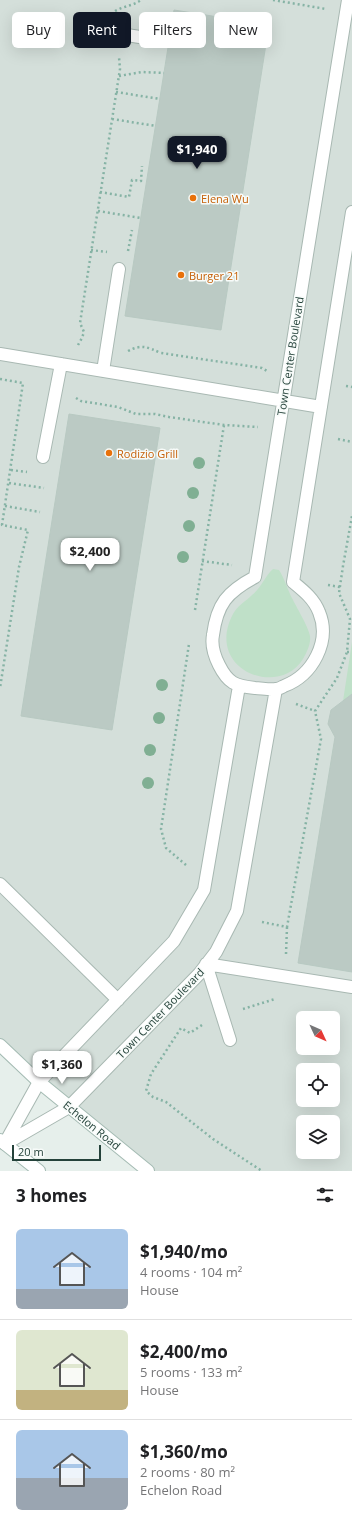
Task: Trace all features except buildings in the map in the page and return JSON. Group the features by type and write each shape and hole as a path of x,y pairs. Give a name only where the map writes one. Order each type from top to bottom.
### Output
{"street":[{"name":"Town Center Boulevard","path":"239,686 224,675 216,658 212,638 215,618 228,596 237,587 255,577 348,0"},
{"path":"39,1171 2,1142 39,1082 174,941 204,890 239,686 276,689 295,682 309,669 319,652 323,632 319,612 309,595 294,582 352,212"},
{"path":"103,371 119,269"},
{"path":"0,354 321,407"},
{"path":"43,457 61,364"},
{"name":"Town Center Boulevard","path":"2,1142 69,1107 216,952 237,911 276,689"},
{"path":"0,884 118,1000"},
{"path":"230,1040 206,964 352,987"},
{"name":"Echelon Road","path":"0,1045 39,1082 148,1171"}],"path":[{"path":"113,12 122,7 134,5 141,0"},
{"path":"273,0 329,10"},
{"path":"77,345 84,332 80,323 119,76 119,57"},
{"path":"119,76 142,72 164,73"},
{"path":"116,92 160,99"},
{"path":"112,119 156,126"},
{"path":"100,192 129,197 132,180 141,181 142,166"},
{"path":"98,211 141,218"},
{"path":"123,353 136,347 147,347 161,353 262,368 269,372"},
{"path":"0,379 23,383 2,526 28,530 19,567 0,688"},
{"path":"345,386 352,387"},
{"path":"72,396 81,401 118,407 136,414 155,414 224,425 260,428"},
{"path":"338,439 352,442"},
{"path":"9,483 44,488"},
{"path":"5,506 40,512"},
{"path":"286,954 287,927 321,739 315,711 337,678 347,652 350,619 340,593 352,516"},
{"path":"0,517 3,521"},
{"path":"202,561 236,566"},
{"path":"347,652 352,652"},
{"path":"295,704 315,711"},
{"path":"262,922 287,927"},
{"path":"239,1010 275,998"},
{"path":"202,1025 190,1033 181,1028 151,1074 146,1091 153,1097 166,1102 213,1139 262,1171"}],"shaded area":[{"path":"0,0 352,0 352,1171 148,1171 0,1045"}],"green space":[{"path":"273,569 279,570 283,576 291,596 303,618 310,636 310,642 303,659 292,671 277,677 262,677 248,672 236,663 228,650 227,633 235,611 255,592"},
{"path":"352,642 352,701 343,701"}],"place":[{"name":"Elena Wu","path":"193,198"},
{"name":"Burger 21","path":"181,275"},
{"name":"Rodizio Grill","path":"109,453"}]}
